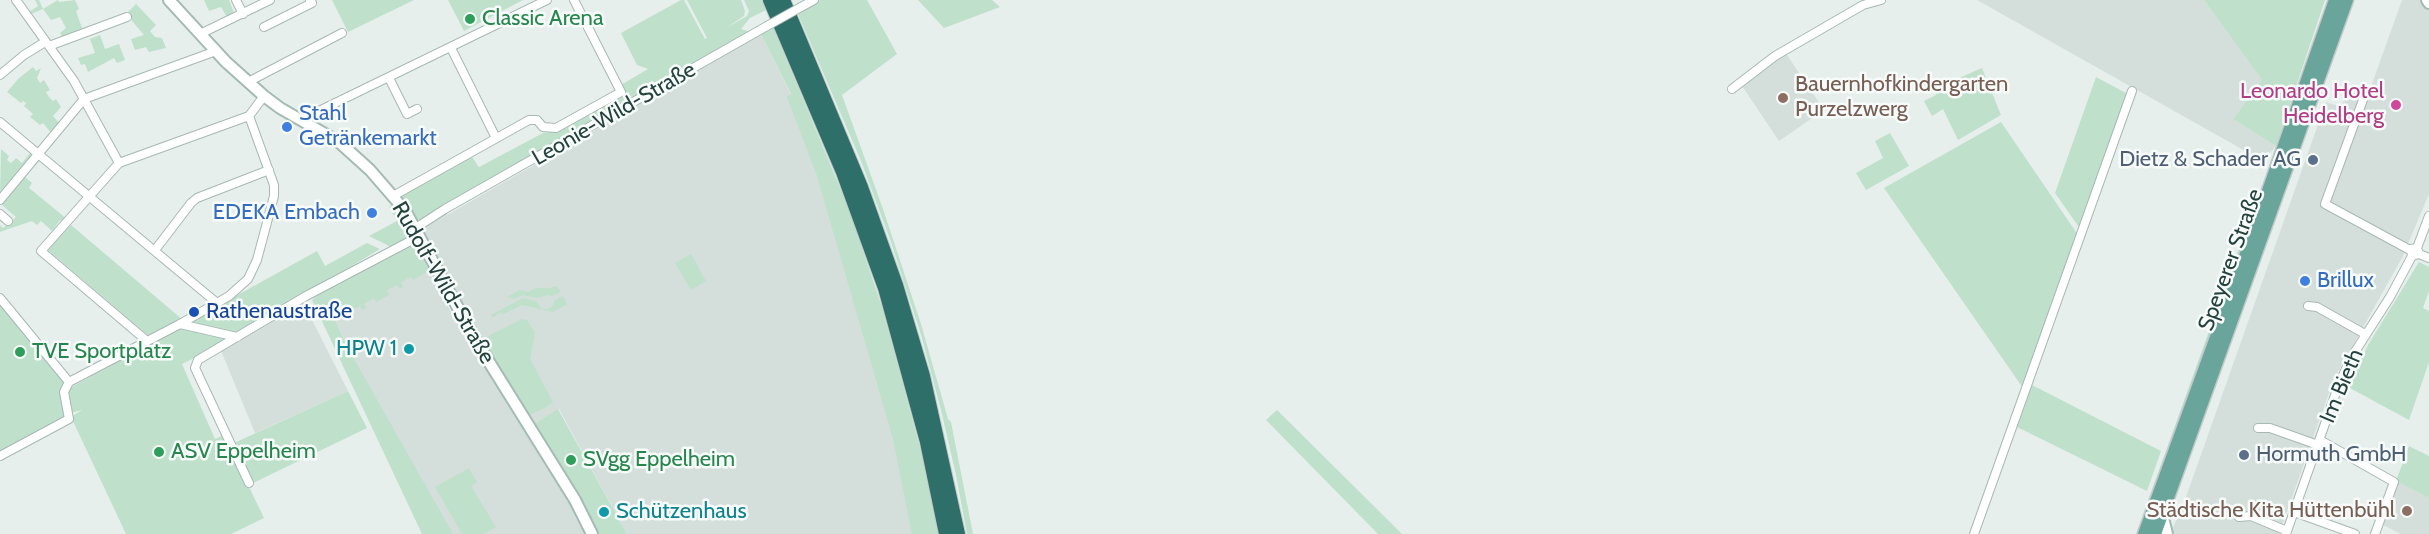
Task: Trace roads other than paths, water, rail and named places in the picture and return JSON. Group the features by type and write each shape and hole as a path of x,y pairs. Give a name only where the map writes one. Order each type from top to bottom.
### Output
{"highway":[{"path":"770,0 843,172 885,288 927,442 946,534"},
{"path":"783,0 861,187 896,285 928,397 958,534"}],"main road":[{"name":"Speyerer Straße","path":"2144,534 2335,0"},
{"name":"Speyerer Straße","path":"2155,534 2347,0"}],"street":[{"path":"16,0 84,99 119,163"},
{"name":"Rudolf-Wild-Straße","path":"169,0 248,82 264,96 339,142 359,159 393,196 476,340 575,501 592,534"},
{"path":"236,0 243,14"},
{"path":"200,34 270,0"},
{"path":"264,27 312,3 310,0"},
{"path":"305,123 310,116 547,0"},
{"path":"393,196 529,120 537,120 543,127 556,129 621,92 574,0"},
{"name":"Leonie-Wild-Straße","path":"249,483 195,368 198,360 416,233 445,209 814,0"},
{"path":"1732,88 1775,56 1863,5 1881,0"},
{"path":"0,75 24,55 47,44 127,17"},
{"path":"248,82 342,33"},
{"path":"451,48 496,138"},
{"path":"0,200 84,99 216,51"},
{"path":"389,78 407,114 417,109"},
{"path":"1974,534 2132,91"},
{"path":"147,341 41,251 119,163 249,116 264,96"},
{"path":"2364,97 2325,204 2429,258"},
{"path":"0,456 69,419 64,392 69,382 217,303 239,289 248,279 255,266 274,196 274,185 249,116"},
{"path":"0,122 217,303"},
{"path":"155,250 197,198 269,170"},
{"path":"0,214 8,221"},
{"name":"Im Bieth","path":"2239,517 2251,516 2286,532 2343,375 2366,333 2390,297 2414,252 2429,216"},
{"path":"0,298 69,382"},
{"name":"Im Bieth","path":"2308,306 2317,307 2366,333"},
{"path":"180,324 237,337"},
{"name":"Im Bieth","path":"2258,428 2270,428 2319,442 2394,482 2375,534"},
{"path":"2294,512 2355,534"},
{"path":"2162,514 2167,534"}],"place":[{"name":"Classic Arena","path":"470,19"},
{"name":"Bauernhofkindergarten Purzelzwerg","path":"1783,98"},
{"name":"Leonardo Hotel Heidelberg","path":"2396,105"},
{"name":"Stahl Getränkemarkt","path":"287,127"},
{"name":"Dietz & Schader AG","path":"2313,160"},
{"name":"EDEKA Embach","path":"372,213"},
{"name":"Brillux","path":"2305,281"},
{"name":"Rathenaustraße","path":"194,312"},
{"name":"HPW 1","path":"409,349"},
{"name":"TVE Sportplatz","path":"20,352"},
{"name":"ASV Eppelheim","path":"159,452"},
{"name":"Hormuth GmbH","path":"2244,455"},
{"name":"SVgg Eppelheim","path":"571,460"},
{"name":"Städtische Kita Hüttenbühl","path":"2407,511"},
{"name":"Schützenhaus","path":"604,512"}]}
